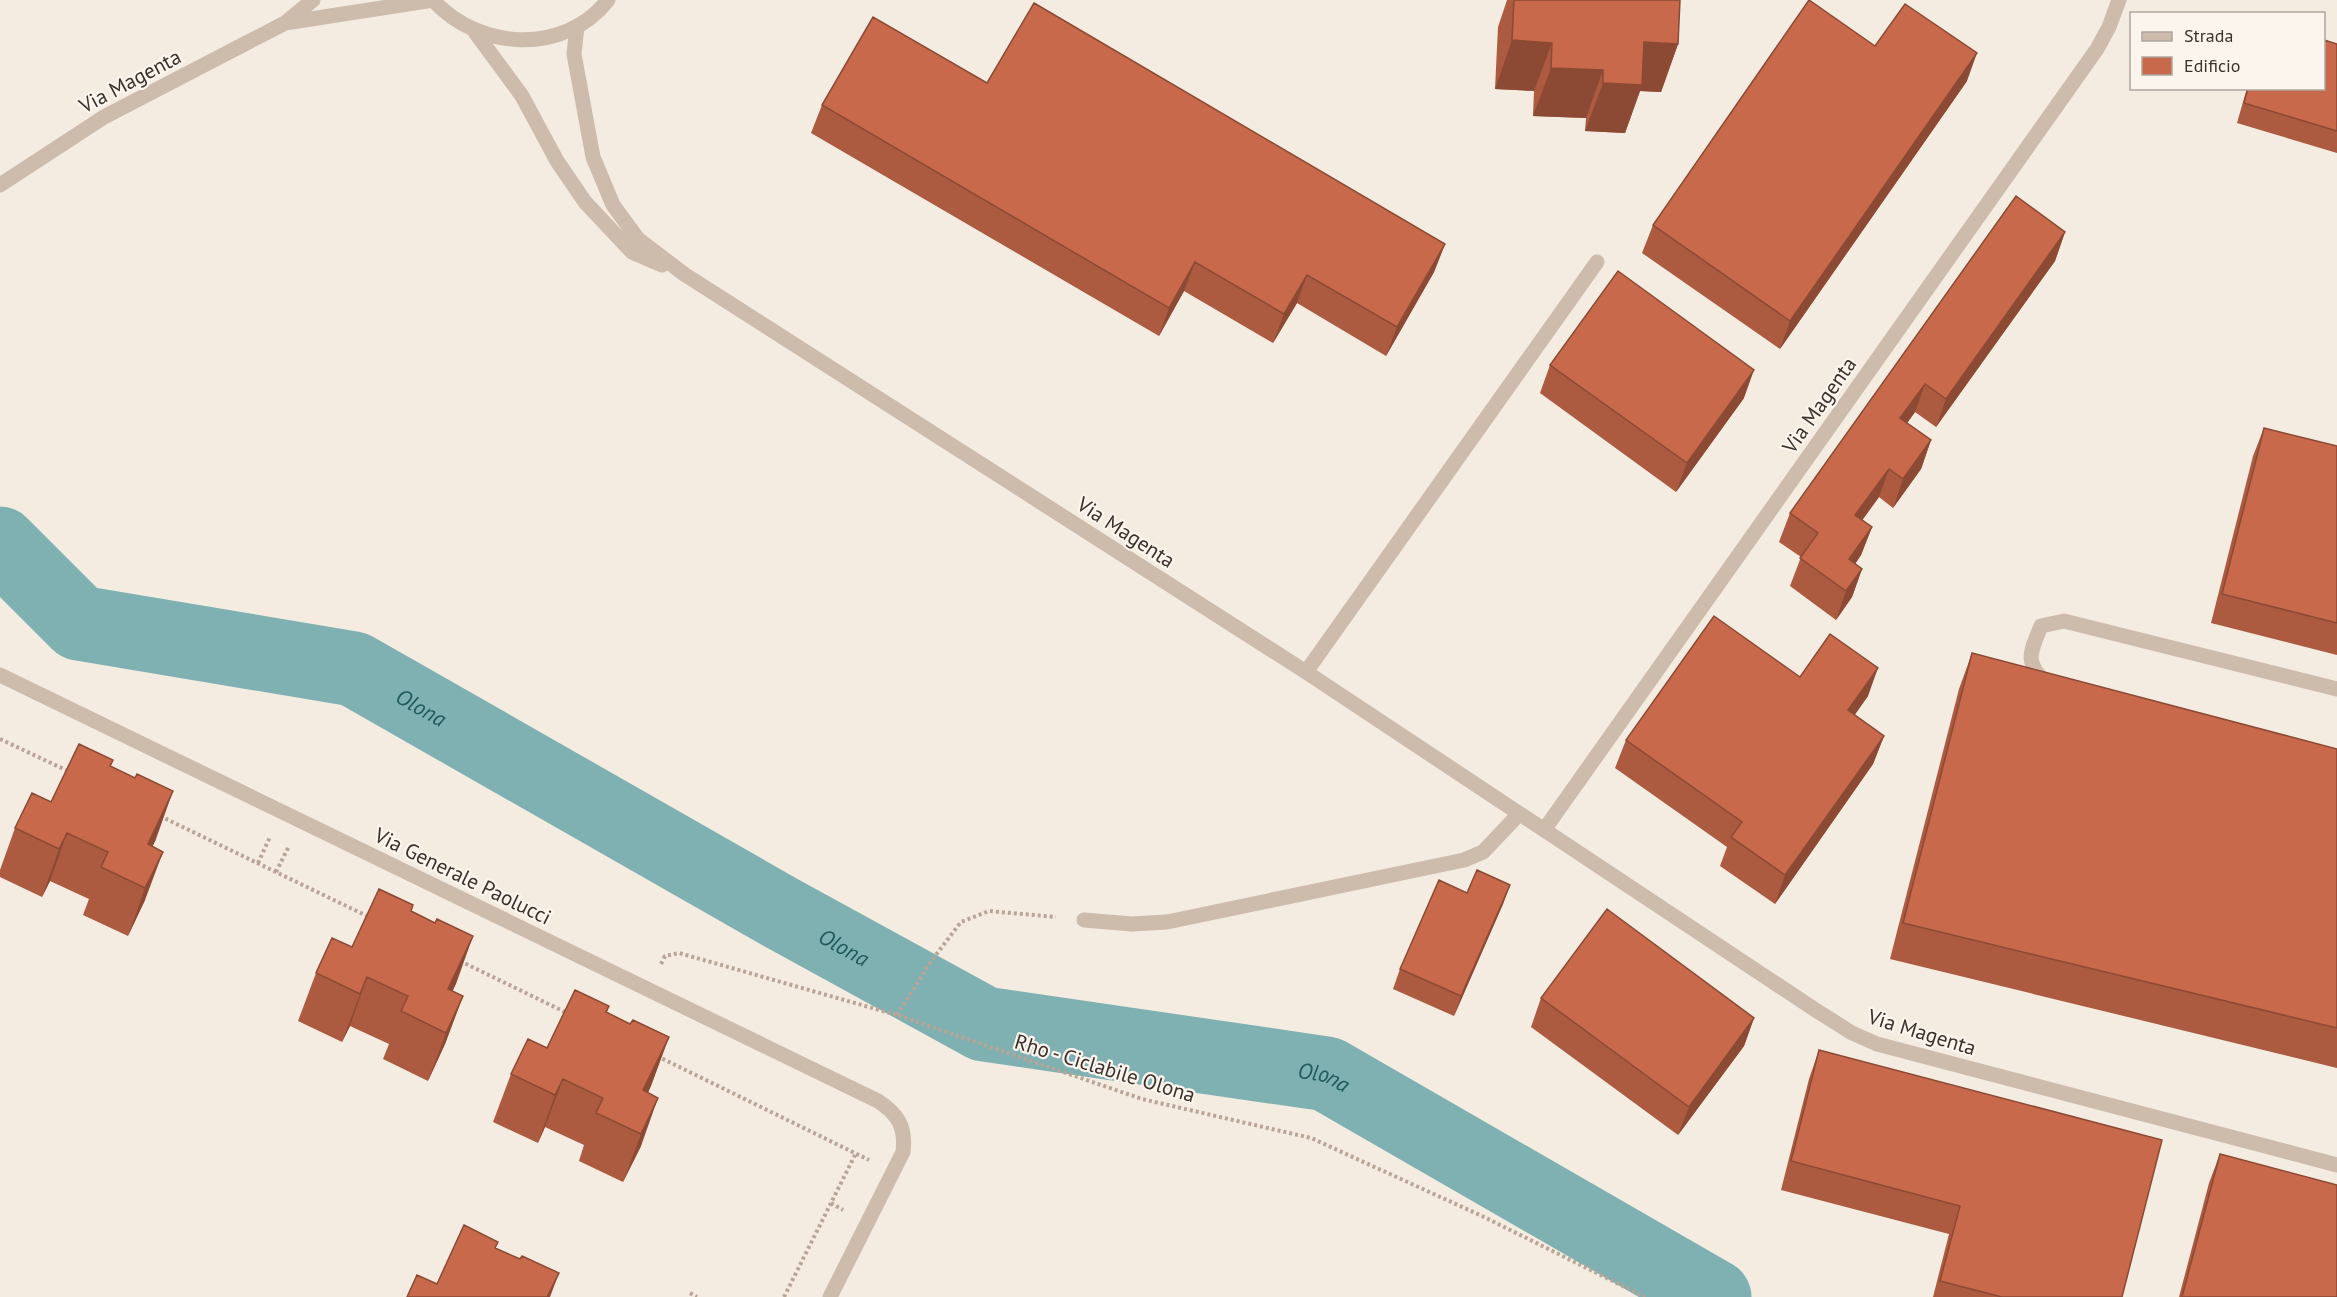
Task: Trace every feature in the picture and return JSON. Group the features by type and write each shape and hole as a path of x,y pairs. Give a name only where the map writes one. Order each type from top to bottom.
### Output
{"street":[{"name":"Via Magenta","path":"0,185 104,117 285,23 313,0"},
{"name":"Via Magenta","path":"285,23 433,0"},
{"path":"433,0 444,12 475,32 520,41 561,34 577,26 608,0"},
{"name":"Via Magenta","path":"1544,830 2097,49 2109,27 2119,0"},
{"name":"Via Magenta","path":"577,26 574,54 593,156 613,205 638,239 684,274 1306,672 1814,1009 1852,1033 1877,1044 2337,1165"},
{"name":"Via Magenta","path":"475,32 522,96 557,161 585,201 632,252 684,274"},
{"path":"1306,672 1597,262"},
{"path":"2061,688 2049,685 2034,671 2030,652 2041,626 2064,621 2337,689"},
{"name":"Via Generale Paolucci","path":"0,675 878,1101 893,1111 901,1123 905,1138 903,1152 830,1297"},
{"path":"1084,920 1132,924 1167,922 1464,860 1483,852 1519,814"}],"path":[{"path":"0,739 75,775"},
{"path":"150,812 373,919"},
{"path":"258,863 273,831"},
{"path":"276,872 292,840"},
{"path":"897,1015 961,922 989,911 1084,920"},
{"name":"Rho - Ciclabile Olona","path":"647,989 665,956 679,953 897,1015 1142,1099 1311,1138 1482,1216 1645,1297"},
{"path":"459,960 577,1018"},
{"path":"652,1054 870,1160"},
{"path":"864,1170 874,1150"},
{"path":"784,1297 856,1153"},
{"path":"839,1220 849,1201"},
{"path":"690,1293 697,1297"}],"building":[{"path":"1514,0 1680,0 1678,44 1644,42 1642,85 1603,83 1603,70 1551,68 1552,43 1512,40"},
{"path":"1809,0 1875,46 1905,4 1977,53 1790,321 1653,225"},
{"path":"1034,3 1445,244 1397,327 1307,275 1284,314 1195,262 1169,308 822,105 873,17 987,83"},
{"path":"2325,40 2337,44 2337,131 2244,103 2247,90 2325,90"},
{"path":"2016,196 2065,232 1946,399 1925,384 1900,418 1931,440 1903,479 1889,469 1855,515 1872,527 1849,559 1862,569 1846,591 1800,558 1818,533 1790,513"},
{"path":"1618,271 1754,370 1687,463 1550,365"},
{"path":"2264,428 2337,446 2337,623 2222,594"},
{"path":"1714,616 1800,677 1830,634 1878,668 1848,710 1884,736 1785,875 1731,837 1742,822 1626,740"},
{"path":"1972,653 2337,749 2337,1028 1903,923"},
{"path":"79,744 113,760 110,766 135,778 137,774 173,791 148,844 163,852 145,888 101,867 108,852 67,833 59,849 15,828 32,793 51,802"},
{"path":"1477,870 1510,885 1461,996 1400,969 1439,880 1467,893"},
{"path":"379,889 413,905 411,911 435,923 437,919 473,936 448,989 463,996 446,1033 401,1011 408,996 367,977 360,994 316,973 332,938 352,947"},
{"path":"1607,909 1754,1018 1689,1107 1541,998"},
{"path":"575,990 609,1006 606,1012 630,1024 633,1020 669,1037 643,1090 658,1098 641,1134 596,1113 603,1098 563,1079 555,1095 511,1074 528,1039 547,1048"},
{"path":"1819,1050 2162,1140 2122,1297 2002,1297 1940,1281 1960,1206 1791,1161"},
{"path":"2220,1154 2337,1185 2337,1297 2182,1297"},
{"path":"464,1225 498,1242 495,1248 520,1259 522,1256 559,1273 547,1297 407,1297 417,1275 437,1284"}],"waterway":[{"name":"Olona","path":"0,544 79,623 354,669 778,911 984,1024 1327,1074 1714,1297"}]}
